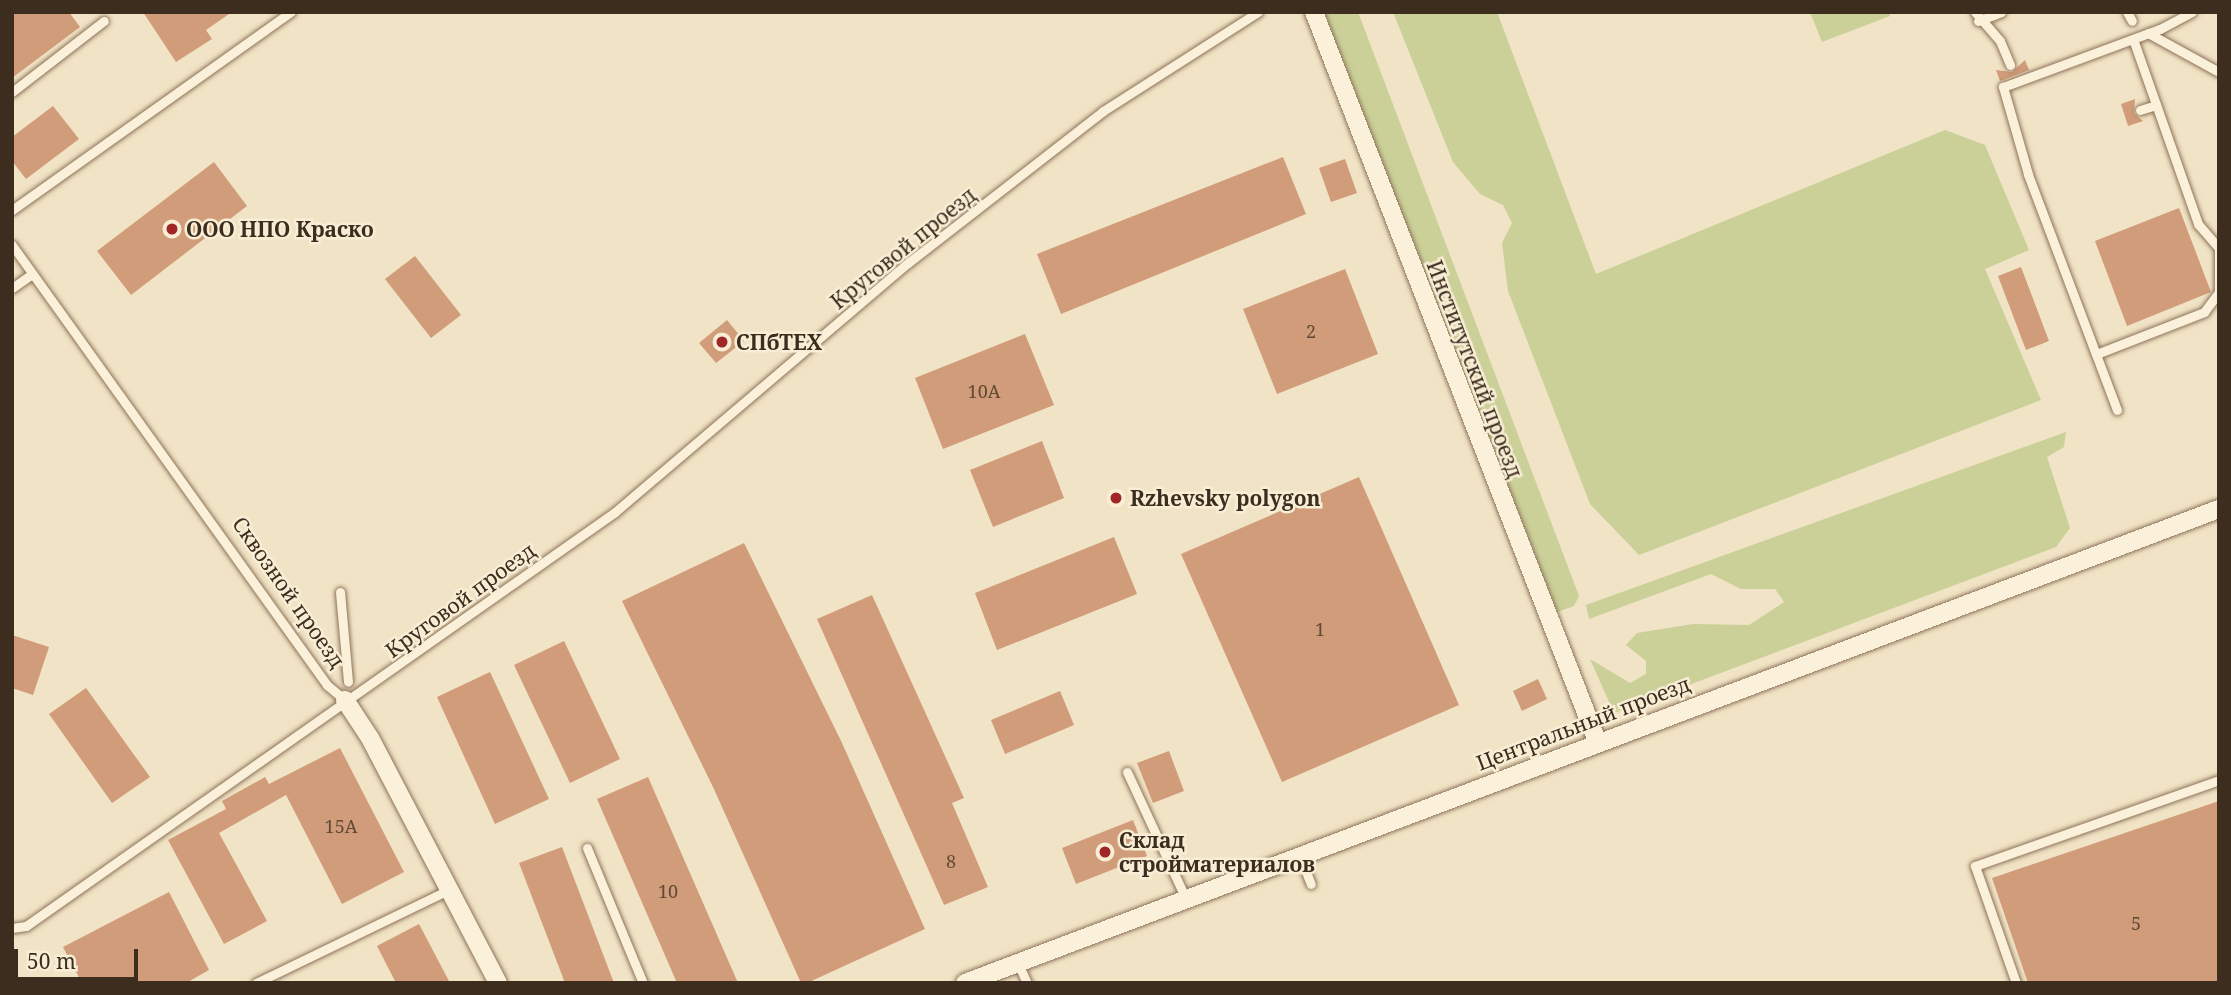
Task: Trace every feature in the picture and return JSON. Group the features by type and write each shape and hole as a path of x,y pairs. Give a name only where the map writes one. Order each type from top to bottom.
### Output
{"street":[{"name":"Институтский проезд","path":"1314,12 1410,278 1597,741"},
{"name":"Центральный проезд","path":"965,983 1187,901 1597,741 2219,509"},
{"name":"Сквозной проезд","path":"345,700 369,738 498,983"}],"lane":[{"path":"12,210 291,12"},
{"name":"Круговой проезд","path":"12,928 26,926 345,700 363,692 615,512 908,263 1103,111 1258,12"},
{"path":"1976,17 2001,12"},
{"path":"2118,410 2099,353 2028,174 2003,87 2133,40 2192,12"},
{"path":"1976,17 2000,41 2010,65"},
{"path":"12,92 104,21"},
{"path":"2148,33 2219,72"},
{"path":"2099,353 2204,312 2218,292 2219,248 2199,225 2133,40"},
{"path":"2140,110 2156,105"},
{"name":"Сквозной проезд","path":"12,245 327,685 345,700"},
{"path":"12,288 32,274"},
{"path":"340,592 348,682"},
{"path":"1127,772 1187,901"},
{"path":"2016,983 1975,866 2219,780"},
{"path":"587,848 643,983"},
{"path":"1300,856 1311,884"},
{"path":"256,983 449,890"},
{"path":"1018,963 1027,983"}],"green space":[{"path":"1323,12 1358,12 1579,596 1574,606 1557,612"},
{"path":"1393,12 1497,12 1596,274 1945,130 1985,145 2029,250 1985,269 2041,400 1639,555 1590,504 1508,291 1502,243 1512,223 1503,205 1480,194 1453,162"},
{"path":"1810,12 1889,12 1890,16 1822,42"},
{"path":"2066,432 2064,447 2047,457 2070,528 2056,547 1614,713 1590,659 1630,683 1646,674 1646,661 1626,645 1637,633 1693,624 1749,625 1784,602 1775,589 1741,589 1711,574 1589,619 1586,605"}],"building":[{"path":"12,12 69,12 80,27 12,78"},
{"path":"143,12 232,12 206,30 212,39 176,62"},
{"path":"2025,60 2029,70 2000,81 1996,70 2012,72"},
{"path":"2135,99 2134,113 2143,121 2128,126 2121,104"},
{"path":"53,106 79,139 26,179 12,161 12,137"},
{"path":"1283,157 1306,214 1061,314 1037,254"},
{"path":"1345,159 1357,193 1331,202 1319,168"},
{"name":"ООО НПО Краско","path":"214,162 247,206 131,295 97,251"},
{"path":"2179,208 2211,292 2127,326 2095,241"},
{"path":"415,256 461,315 431,338 385,279"},
{"path":"2021,267 2049,341 2026,350 1998,276"},
{"path":"1345,269 1378,354 1277,394 1243,309"},
{"name":"СПбТЕХ","path":"727,320 744,341 716,363 699,343"},
{"path":"1025,334 1054,405 943,449 915,378"},
{"path":"1042,441 1064,498 993,527 970,470"},
{"path":"1359,477 1459,705 1282,782 1181,554"},
{"path":"1114,537 1137,594 997,650 975,593"},
{"path":"744,543 842,743 925,929 807,983 801,983 713,787 622,601"},
{"path":"872,595 964,798 952,803 988,887 944,905 817,619"},
{"path":"12,635 49,647 33,695 12,688"},
{"path":"564,641 620,759 570,783 514,665"},
{"path":"490,672 549,799 495,824 437,697"},
{"path":"1538,679 1547,699 1522,711 1513,691"},
{"path":"86,688 150,777 112,803 49,714"},
{"path":"1060,691 1074,725 1005,754 991,720"},
{"path":"340,748 404,872 342,904 286,795 219,833 267,921 224,944 168,840 226,809 222,801 265,777 269,784"},
{"path":"1169,751 1184,791 1153,803 1137,763"},
{"path":"648,777 738,983 677,983 597,799"},
{"path":"2219,801 2219,983 2028,983 1992,878"},
{"name":"Склад стройматериалов","path":"1133,820 1147,856 1076,884 1062,848"},
{"path":"562,847 614,983 565,983 519,863"},
{"path":"169,892 209,970 186,983 82,983 63,947"},
{"path":"419,924 450,983 396,983 377,946"}],"place":[{"name":"ООО НПО Краско","path":"172,229"},
{"name":"СПбТЕХ","path":"722,342"},
{"name":"Rzhevsky polygon","path":"1116,498"},
{"name":"Склад стройматериалов","path":"1105,852"}]}
